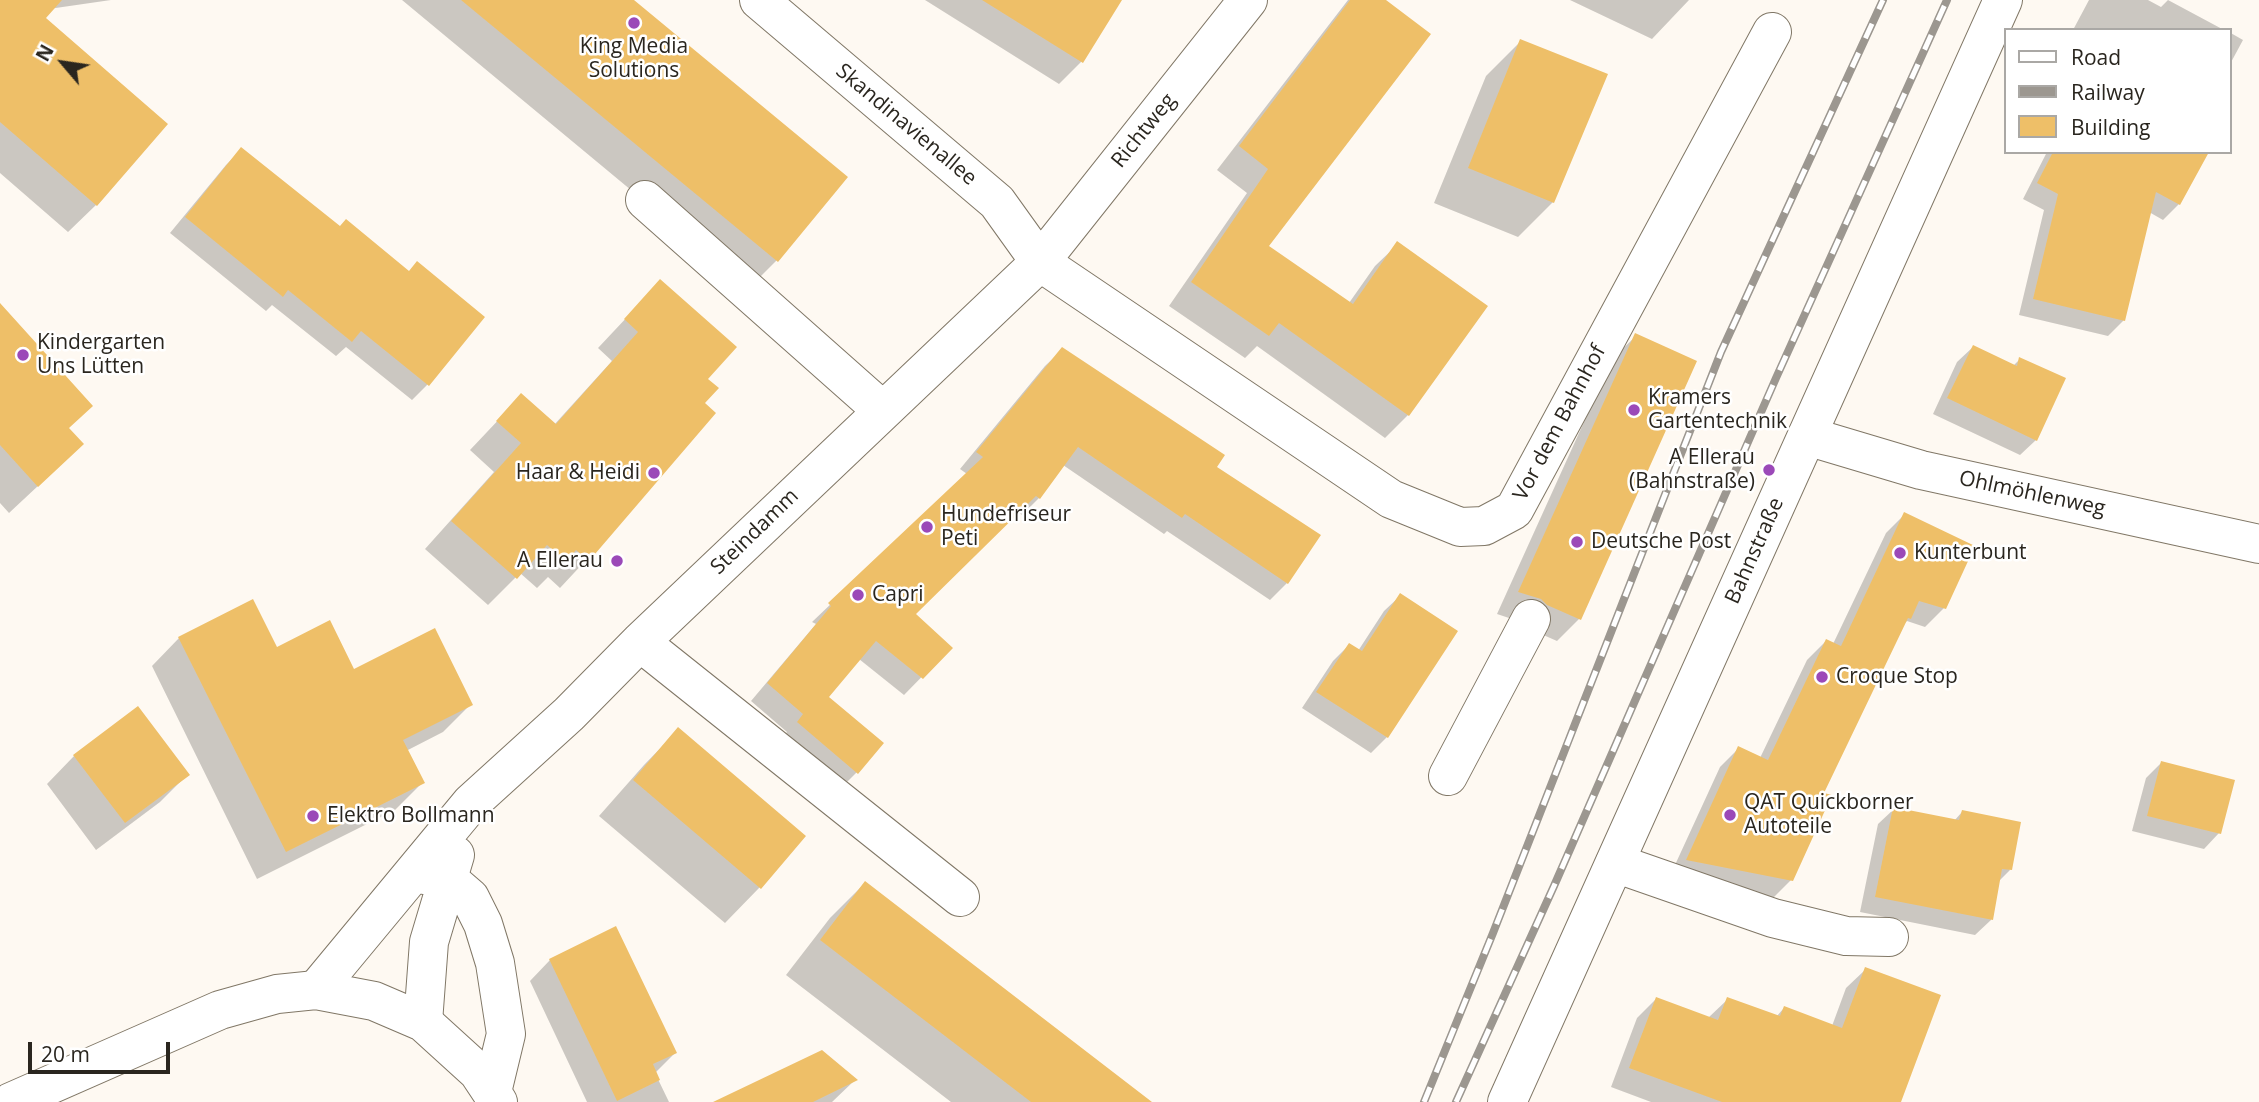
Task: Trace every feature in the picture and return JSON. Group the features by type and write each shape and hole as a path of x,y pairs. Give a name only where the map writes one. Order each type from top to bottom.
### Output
{"street":[{"name":"Skandinavienallee","path":"759,0 997,202 1040,262"},
{"name":"Richtweg","path":"1040,262 1248,0"},
{"name":"Bahnstraße","path":"1507,1102 2003,0"},
{"name":"Vor dem Bahnhof","path":"1040,262 1391,499 1460,527 1484,526 1514,510 1772,32"},
{"path":"645,200 883,411"},
{"name":"Steindamm","path":"316,990 431,876 471,803 569,714 640,642 1040,262"},
{"name":"Ohlmöhlenweg","path":"1807,436 1921,470 2259,544"},
{"path":"1448,776 1531,619"},
{"path":"640,642 960,897"},
{"path":"1615,863 1773,918 1846,936 1889,937"},
{"name":"Steindamm","path":"423,1022 431,876"},
{"path":"431,876 470,898 484,923 495,963 506,1034 495,1097"},
{"path":"11,1102 220,1010 277,994 316,990 374,1001 423,1022 478,1072 495,1097"}],"building":[{"path":"0,0 62,0 46,18 168,124 97,206 0,122"},
{"path":"461,0 634,0 848,177 778,262"},
{"path":"982,0 1122,0 1083,63"},
{"path":"1350,0 1386,0 1431,34 1269,246 1353,304 1397,241 1488,306 1409,416 1279,323 1269,336 1191,282 1268,169 1239,146"},
{"path":"1520,39 1608,74 1554,203 1468,168"},
{"path":"241,147 340,226 346,219 409,271 417,261 485,317 429,386 361,331 352,342 288,290 283,297 185,217"},
{"path":"2052,154 2208,154 2180,205 2156,192 2125,321 2033,299 2058,194 2037,183"},
{"path":"660,279 737,347 708,379 719,388 705,403 716,413 589,561 576,550 566,562 547,545 517,579 451,521 521,443 496,421 521,393 556,424 638,332 624,319"},
{"name":"Kindergarten Uns Lütten","path":"0,303 93,406 69,428 84,444 38,487 0,445"},
{"path":"1635,333 1697,361 1581,620 1547,605 1541,599 1518,592"},
{"path":"1973,345 2017,366 2019,357 2066,378 2037,441 1947,398"},
{"path":"1062,347 1225,455 1217,467 1321,535 1288,584 1185,514 1182,518 1078,447 1040,499 1036,496 916,614 953,648 923,679 876,641 829,697 884,743 858,774 797,722 803,714 767,683 831,606 828,603 983,457 976,452"},
{"path":"1904,512 1975,546 1946,609 1919,601 1911,619 1908,618 1824,793 1832,795 1793,881 1686,860 1738,746 1768,760 1826,639 1841,646"},
{"path":"1400,593 1458,631 1388,738 1316,692 1349,643 1362,651"},
{"path":"253,599 277,647 330,620 354,669 435,628 473,705 403,740 425,783 286,852 178,637"},
{"path":"138,706 190,775 125,823 73,755"},
{"path":"678,727 806,836 761,889 633,780"},
{"path":"2161,761 2235,780 2221,834 2147,816"},
{"path":"1893,807 1959,820 1962,810 2021,822 2012,870 2002,869 1993,920 1875,897"},
{"path":"865,881 1152,1102 1031,1102 820,940"},
{"path":"616,926 677,1053 653,1064 660,1080 617,1101 549,959"},
{"path":"1865,967 1941,995 1901,1102 1722,1102 1629,1068 1656,997 1718,1020 1727,997 1780,1016 1784,1006 1842,1028"},
{"path":"822,1050 858,1080 813,1102 713,1102"}],"railway":[{"path":"1424,1102 1721,352 1883,0"},
{"path":"1456,1102 1554,886 1776,378 1947,0"}],"place":[{"name":"King Media Solutions","path":"634,23"},
{"name":"Kindergarten Uns Lütten","path":"23,355"},
{"name":"Kramers Gartentechnik","path":"1634,410"},
{"name":"A Ellerau (Bahnstraße)","path":"1769,470"},
{"name":"Haar & Heidi","path":"654,473"},
{"name":"Hundefriseur Peti","path":"927,527"},
{"name":"Deutsche Post","path":"1577,542"},
{"name":"Kunterbunt","path":"1900,553"},
{"name":"A Ellerau","path":"617,561"},
{"name":"Capri","path":"858,595"},
{"name":"Croque Stop","path":"1822,677"},
{"name":"QAT Quickborner Autoteile","path":"1730,815"},
{"name":"Elektro Bollmann","path":"313,816"}]}
